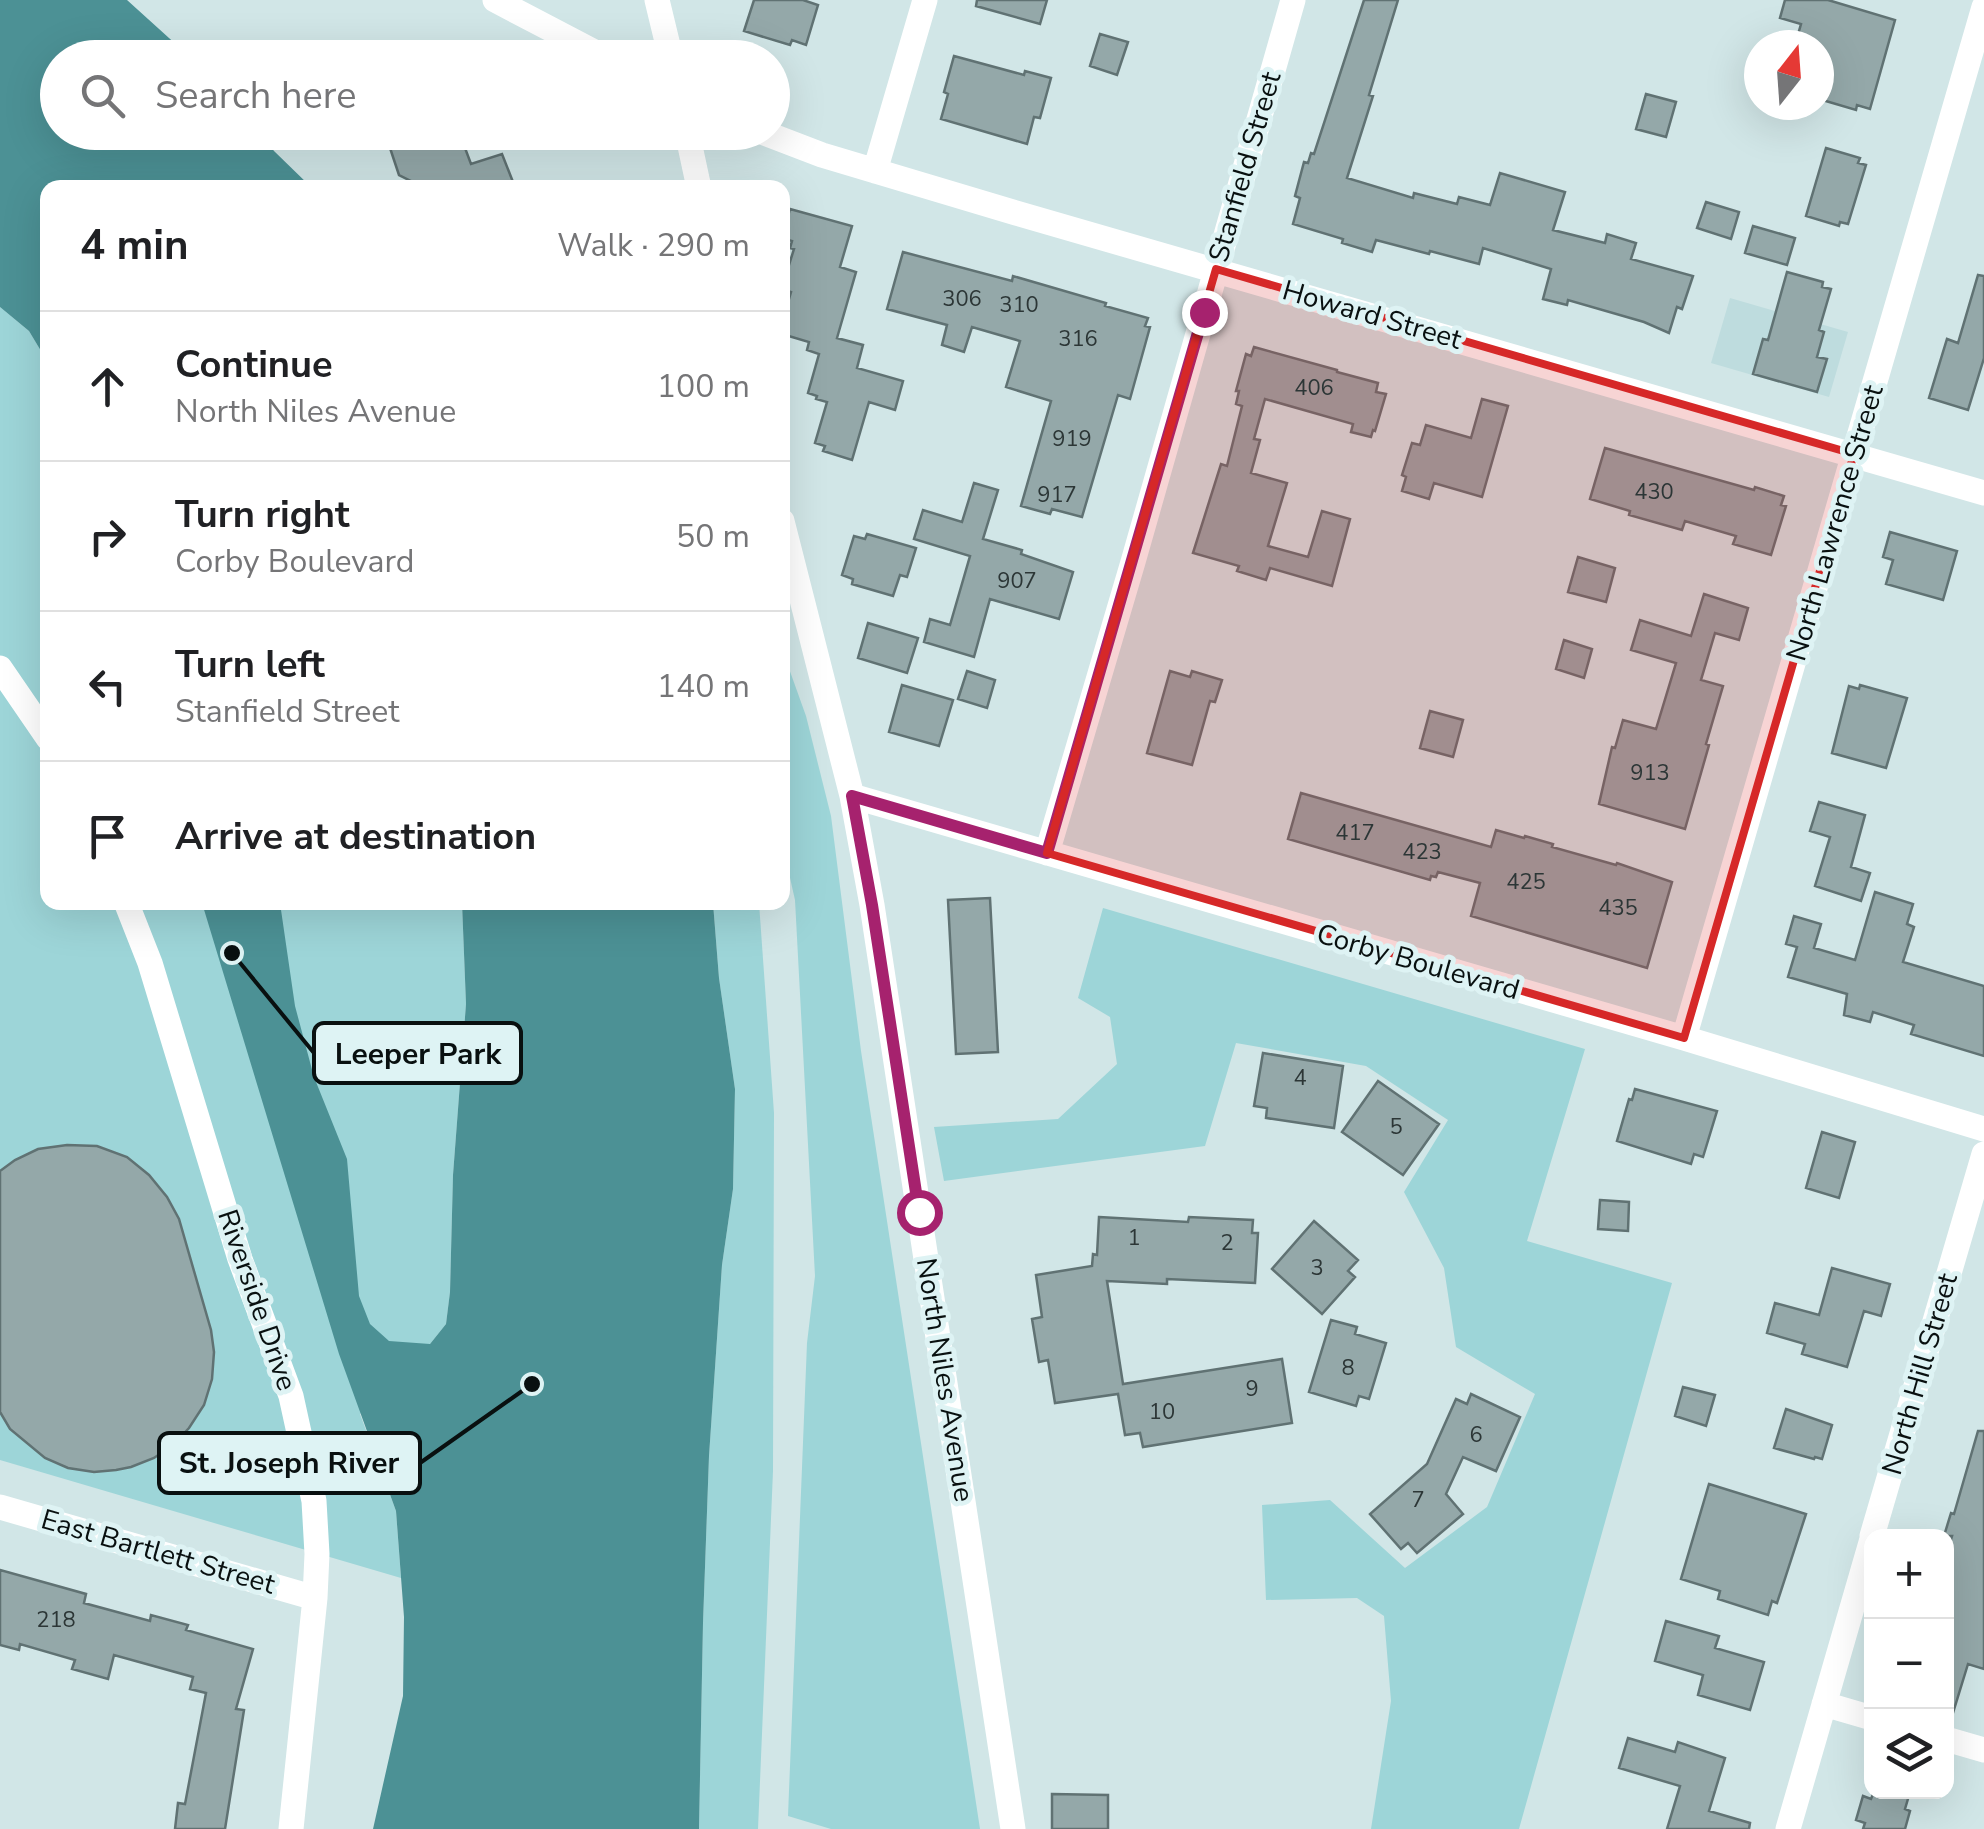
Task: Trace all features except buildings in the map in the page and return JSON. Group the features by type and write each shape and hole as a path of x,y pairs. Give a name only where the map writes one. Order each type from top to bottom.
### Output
{"street":[{"path":"494,0 571,40"},
{"path":"658,0 667,40"},
{"path":"875,170 925,0"},
{"name":"Stanfield Street","path":"1047,853 1293,0"},
{"name":"North Lawrence Street","path":"1684,1038 1984,7"},
{"name":"Howard Street","path":"790,143 1984,493"},
{"path":"691,150 697,180"},
{"name":"North Niles Avenue","path":"790,552 852,796 878,943 1012,1829"},
{"path":"0,668 40,726"},
{"name":"Corby Boulevard","path":"852,796 1984,1129"},
{"name":"Riverside Drive","path":"129,910 150,963 240,1259 291,1396 314,1501 315,1598 291,1829"},
{"name":"North Hill Street","path":"1875,1529 1984,1154"},
{"name":"East Bartlett Street","path":"0,1507 315,1598"},
{"name":"North Hill Street","path":"1788,1829 1864,1566"},
{"path":"1824,1704 1864,1716"},
{"path":"1954,1741 1984,1750"}],"highlighted area":[{"path":"1216,269 1854,454 1684,1038 1047,853"}],"shaded area":[{"path":"0,0 127,0 171,40 40,40 40,150 273,150 304,180 40,180 40,349 29,331 0,307"},
{"path":"1730,298 1848,332 1829,397 1711,363"},
{"path":"0,307 29,331 40,349 40,910 462,910 466,1004 446,1324 360,1414 396,1511 401,1578 0,1460"},
{"path":"790,671 806,716 831,816 861,1051 980,1829 831,1829 788,1816 807,1343 815,1276 795,900 790,878"},
{"path":"1103,908 1585,1049 1527,1241 1672,1283 1519,1829 1371,1829 1391,1701 1384,1616 1357,1598 1266,1600 1262,1505 1330,1500 1405,1568 1487,1507 1535,1394 1456,1347 1444,1268 1404,1192 1448,1120 1366,1066 1236,1043 1205,1146 944,1181 934,1127 1058,1119 1117,1064 1110,1017 1078,998"},
{"path":"204,910 281,910 295,1006 314,1077 347,1159 359,1296 370,1324 389,1341 430,1344 446,1324 450,1292 453,1175 466,1004 462,910 714,910 735,1089 733,1189 722,1265 709,1456 699,1829 373,1829 403,1696 404,1617 396,1511 339,1354"},
{"path":"714,910 760,910 774,1113 773,1471 758,1829 699,1829 709,1456 722,1265 733,1189 735,1089"}],"place":[{"name":"Leeper Park","path":"232,953"},
{"name":"St. Joseph River","path":"532,1384"}],"route":[{"path":"919,1212 852,796 1047,853 1204,312"}]}
